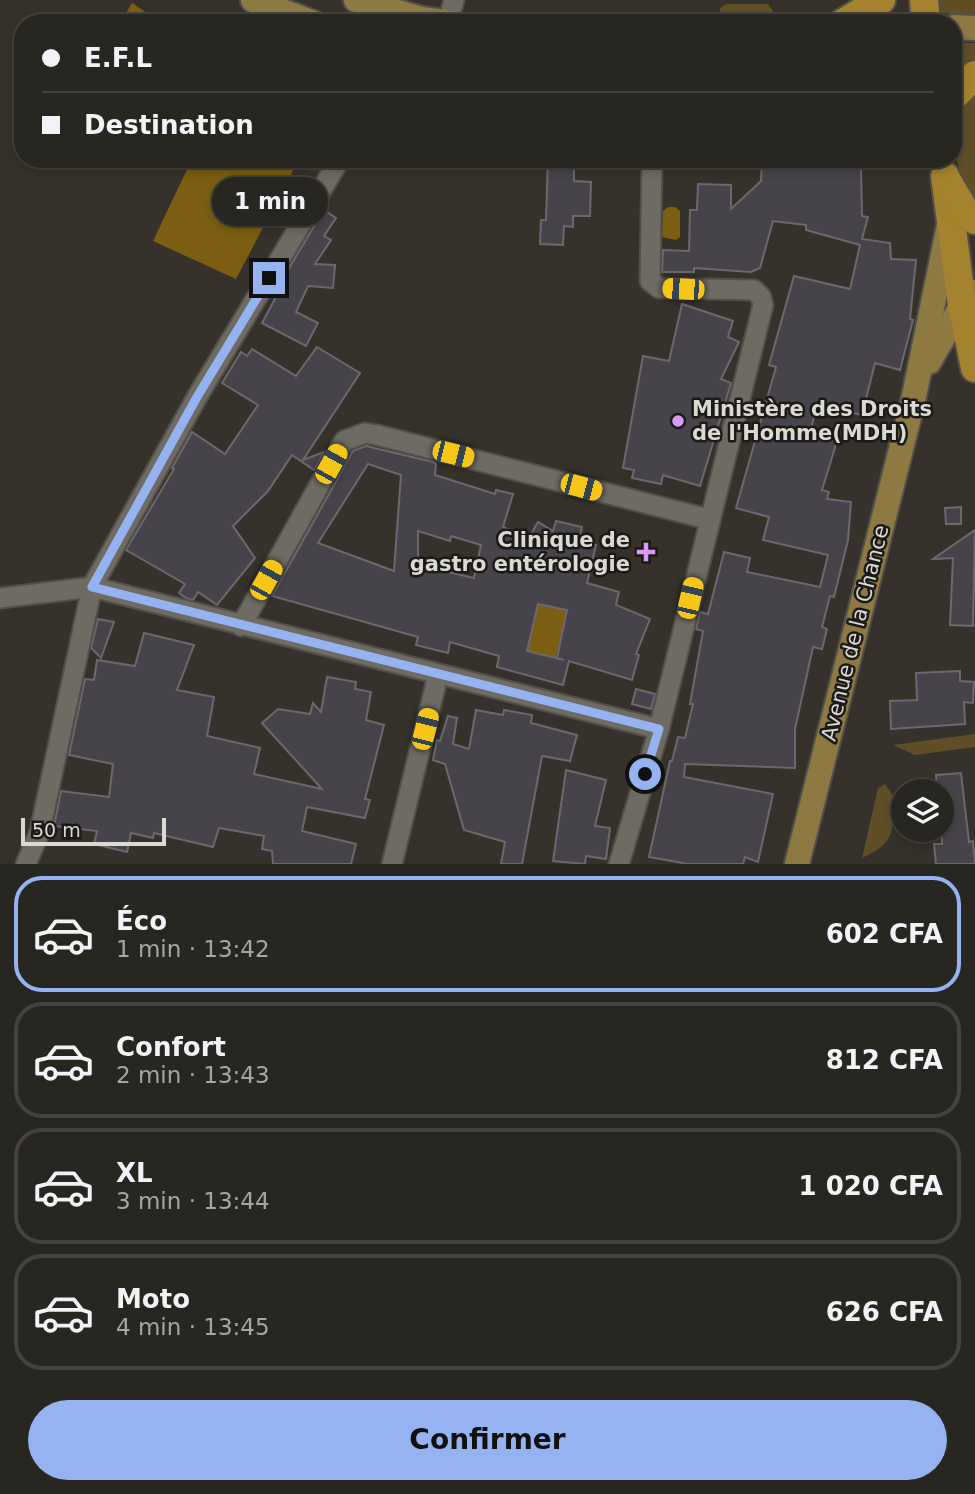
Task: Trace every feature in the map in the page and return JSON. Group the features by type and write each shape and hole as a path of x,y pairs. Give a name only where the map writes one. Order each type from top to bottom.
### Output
{"highway":[{"path":"858,14 881,0"},
{"path":"962,88 975,75"},
{"path":"943,168 962,222 975,368"}],"main road":[{"path":"253,0 290,14"},
{"path":"356,0 399,14"},
{"path":"913,401 962,222"},
{"path":"913,401 934,349 968,299"},
{"name":"Avenue de la Chance","path":"797,864 913,401"}],"street":[{"path":"26,864 40,831 92,587 197,397 335,168"},
{"path":"619,864 659,729 762,301 754,290 659,288 650,281 652,168"},
{"path":"241,626 344,441 354,436 377,435 708,519"},
{"path":"0,598 92,587 659,729"},
{"path":"392,864 438,675"}],"shaded area":[{"path":"934,0 975,0 975,17 937,10"},
{"path":"132,3 148,14 125,14"},
{"path":"726,4 768,4 773,11 772,14 720,14 720,8"},
{"path":"962,43 975,43 975,62 962,73"},
{"path":"975,92 975,203 959,168 962,168 962,111"},
{"path":"188,168 294,168 236,279 153,241"},
{"path":"668,207 675,207 680,211 680,237 676,240 662,237 663,211"},
{"path":"538,604 567,610 556,658 527,651"},
{"path":"975,734 975,747 915,755 893,745"},
{"path":"885,784 891,793 891,832 886,842 862,858 878,788"}],"building":[{"path":"548,168 574,168 574,181 591,182 590,216 573,216 573,227 564,226 563,245 540,244 541,220 546,220"},
{"path":"762,168 861,169 862,216 868,217 862,239 890,243 891,259 916,260 910,319 913,320 900,370 875,363 862,415 817,404 810,434 837,441 822,490 829,492 827,499 851,502 848,540 834,597 830,596 822,627 827,629 822,649 813,647 795,729 795,768 685,764 684,777 773,794 758,862 745,857 743,864 688,864 649,857 670,761 678,737 685,738 693,704 690,704 703,631 696,629 700,612 708,614 724,552 750,558 747,572 820,587 828,555 763,540 769,517 736,508 776,367 769,365 794,276 850,289 860,245 806,230 806,225 773,221 760,268 751,272 694,268 694,272 662,272 663,250 689,251 690,210 697,210 698,184 731,185 731,209 761,181"},
{"path":"324,210 336,218 324,236 331,240 315,264 335,265 333,288 308,286 296,312 318,323 306,346 262,323 277,295 280,283"},
{"path":"682,304 733,321 728,337 739,342 721,379 731,383 700,486 663,475 661,484 632,478 634,470 623,468 643,356 669,361"},
{"path":"317,347 360,373 303,460 324,452 314,470 292,455 268,491 233,526 255,558 217,605 198,592 193,600 186,598 179,593 185,584 126,550 174,469 172,468 192,432 225,454 258,405 222,383 241,352 247,356 252,349 296,376"},
{"path":"366,446 433,462 436,464 435,475 495,494 496,490 513,494 503,527 529,538 538,522 553,531 556,521 582,527 579,541 596,545 587,583 619,592 616,605 650,619 636,654 639,655 632,680 569,661 563,685 497,667 499,656 450,642 448,653 416,645 418,637 272,596 353,451","holes":["368,464 401,475 394,571 318,543","418,531 450,541 451,536 481,545 474,578 418,565","538,604 567,610 557,658 564,660 527,651"]},
{"path":"961,507 961,524 946,524 945,508"},
{"path":"975,530 973,626 950,625 953,558 933,559"},
{"path":"98,619 114,622 101,658 91,648"},
{"path":"144,633 194,645 177,690 214,697 207,736 260,748 254,774 322,789 262,723 278,709 310,714 313,703 321,712 327,677 356,682 355,689 371,692 366,720 384,725 365,799 370,800 365,818 307,807 302,831 356,844 351,864 273,864 272,851 262,849 264,836 219,828 213,847 154,833 153,838 131,833 127,852 94,844 97,831 54,826 61,791 109,797 113,764 69,755 85,679 94,680 97,660 135,666"},
{"path":"960,671 960,681 974,682 973,703 964,702 965,724 891,729 890,701 917,700 916,673"},
{"path":"636,689 655,694 651,709 632,704"},
{"path":"476,710 503,715 504,710 532,715 531,723 577,735 570,761 542,756 522,864 501,864 505,842 464,830 445,764 433,760 437,740 440,741 448,716 457,718 453,744 469,749"},
{"path":"566,770 606,780 595,826 610,828 606,859 586,856 585,864 553,861"},
{"path":"961,773 969,842 973,841 975,864 936,864 934,844 954,842 954,779 936,779 936,775"}],"place":[{"name":"Ministère des Droits de l'Homme(MDH)","path":"678,421"},
{"name":"Clinique de gastro entérologie","path":"646,552"}],"route":[{"path":"269,278 197,397 92,587 659,729 645,774"}]}
